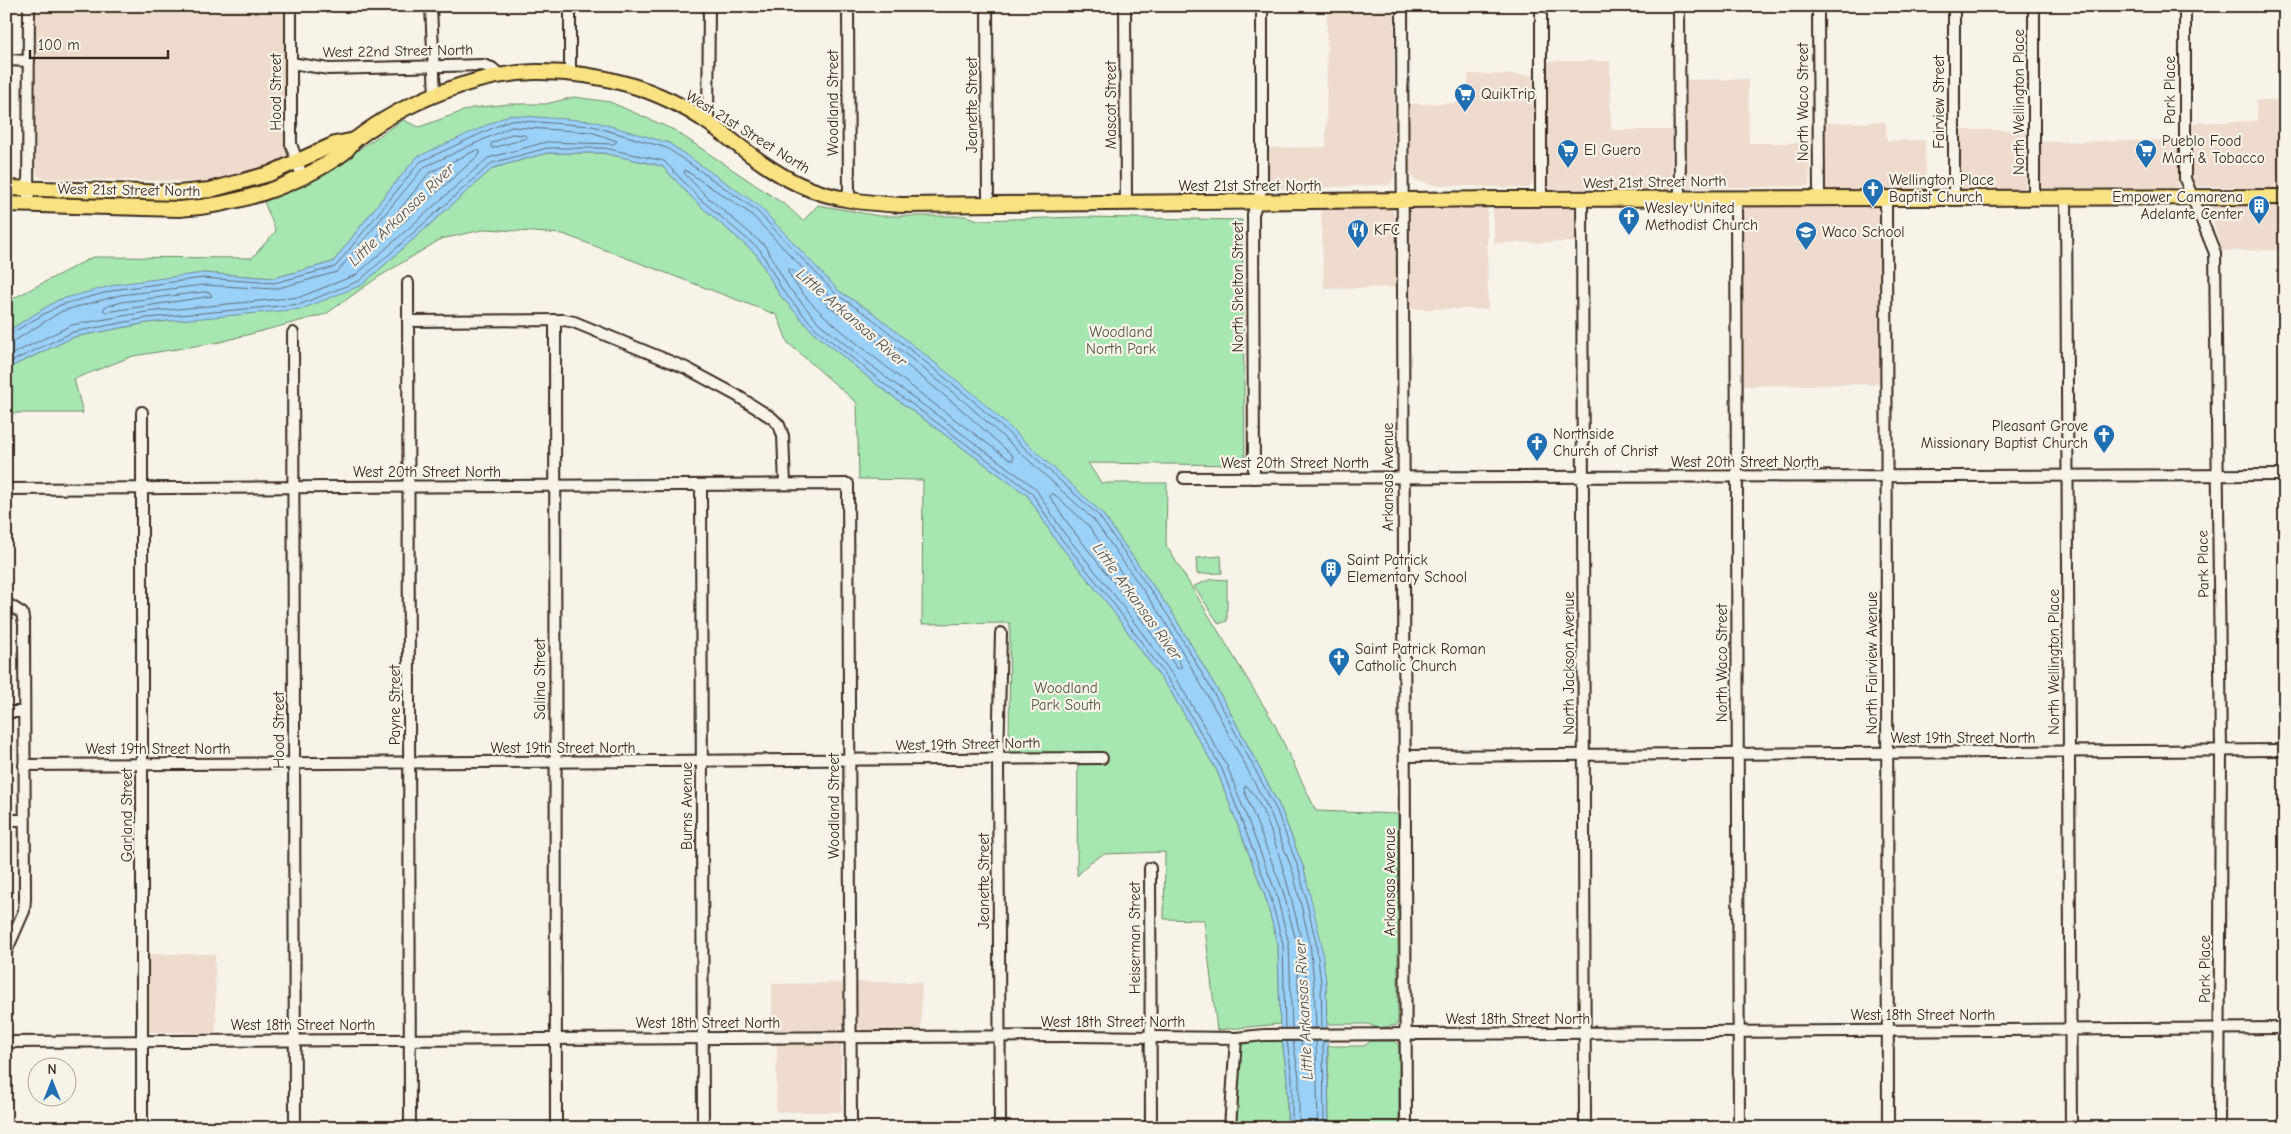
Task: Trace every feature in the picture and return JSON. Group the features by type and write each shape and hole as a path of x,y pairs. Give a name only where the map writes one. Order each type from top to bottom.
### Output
{"main road":[{"name":"West 21st Street North","path":"6,204 200,208 239,201 275,189 302,176 343,153 355,140 417,103 470,82 532,72 570,73 622,82 657,95 708,123 770,168 797,184 825,195 849,200 902,205 1818,197 2285,197"},
{"name":"West 21st Street North","path":"6,188 178,193 210,190 269,174 335,144 355,140"}],"street":[{"path":"28,204 29,6"},
{"name":"Hood Street","path":"291,6 292,144 296,162 302,176"},
{"path":"431,6 432,66 435,96"},
{"path":"570,6 570,73"},
{"path":"708,123 709,6"},
{"name":"Woodland Street","path":"848,6 849,200"},
{"name":"Jeanette Street","path":"987,6 988,204"},
{"name":"Mascot Street","path":"1125,6 1126,203"},
{"name":"North Shelton Street","path":"1254,478 1253,214 1262,187 1262,6"},
{"name":"Arkansas Avenue","path":"1402,6 1406,1128"},
{"path":"1540,6 1541,200"},
{"path":"1679,6 1680,198"},
{"name":"North Waco Street","path":"1818,6 1818,197"},
{"name":"Fairview Street","path":"1954,6 1954,197"},
{"name":"North Wellington Place","path":"2034,6 2034,197"},
{"name":"Park Place","path":"2186,6 2185,179 2215,253 2221,750 2219,1128"},
{"path":"6,60 29,61"},
{"name":"West 22nd Street North","path":"291,64 329,69 482,65 492,68 501,76"},
{"name":"North Fairview Avenue","path":"1886,197 1888,1128"},
{"name":"North Wellington Place","path":"2066,197 2071,1128"},
{"name":"North Waco Street","path":"1736,198 1739,1128"},
{"name":"North Jackson Avenue","path":"1582,199 1585,1128"},
{"name":"Payne Street","path":"408,283 410,1128"},
{"path":"408,321 555,320 574,322 686,368 765,413 779,425 783,436 785,484"},
{"name":"Salina Street","path":"555,320 556,1128"},
{"name":"Hood Street","path":"293,333 294,1128"},
{"name":"Garland Street","path":"142,412 142,1128"},
{"name":"West 20th Street North","path":"1184,478 2285,475"},
{"name":"Woodland Street","path":"848,484 851,1128"},
{"name":"West 20th Street North","path":"6,489 848,484"},
{"name":"Burns Avenue","path":"701,485 703,1128"},
{"path":"6,603 20,610 24,624 25,899 24,911 11,930 6,952"},
{"name":"Jeanette Street","path":"1000,1128 998,759 1001,633"},
{"path":"6,712 24,712"},
{"name":"West 19th Street North","path":"1405,756 2285,750"},
{"name":"West 19th Street North","path":"24,765 1102,758"},
{"path":"6,820 24,820"},
{"name":"Heiserman Street","path":"1150,868 1151,1128"},
{"name":"West 18th Street North","path":"6,1042 1151,1036 1236,1038 1264,1035 2285,1028"},
{"path":"1230,1128 1236,1038"}],"shaded area":[{"path":"36,6 286,6 286,156 281,161 240,176 204,182 44,178 37,176"},
{"path":"1327,6 1394,6 1394,177 1388,185 1280,189 1270,187 1268,184 1267,148 1326,147"},
{"path":"1545,61 1610,61 1611,130 1672,130 1671,187 1668,190 1548,189 1546,186"},
{"path":"1468,74 1533,75 1534,180 1529,188 1432,185 1413,179 1409,170 1408,104 1468,103"},
{"path":"1748,79 1749,143 1810,143 1809,186 1685,188 1682,80"},
{"path":"2256,100 2285,100 2285,189 2192,186 2190,182 2189,123 2257,121"},
{"path":"1886,122 1887,141 1925,140 1926,189 1830,190 1824,188 1822,184 1821,123"},
{"path":"1959,130 2026,130 2026,186 2022,189 1964,189 1960,187 1958,184"},
{"path":"2178,140 2179,182 2178,186 2173,188 2040,188 2038,142"},
{"path":"1871,203 1879,205 1881,212 1881,384 1741,386 1741,213 1744,207 1751,204"},
{"path":"2217,203 2285,203 2285,250 2222,251 2210,212 2213,205"},
{"path":"1571,206 1574,209 1575,242 1494,243 1493,207"},
{"path":"1412,208 1487,208 1488,309 1410,309 1408,215"},
{"path":"1321,209 1392,209 1395,218 1396,287 1324,289"},
{"path":"147,954 215,954 216,1033 148,1032"},
{"path":"855,982 922,982 921,1030 862,1030 857,1027"},
{"path":"843,983 843,1025 838,1030 772,1030 772,984"},
{"path":"777,1042 841,1044 842,1112 776,1112"}],"green space":[{"name":"Woodland North Park","path":"574,97 610,102 674,130 788,207 803,221 818,205 879,216 966,216 978,220 1083,217 1242,220 1245,465 1088,463 1101,483 1167,483 1166,545 1274,723 1316,811 1398,814 1397,1025 1377,1028 1368,1024 1327,1024 1326,982 1304,869 1281,809 1228,708 1173,614 1102,513 873,313 839,291 814,266 669,143 417,157 333,262 274,278 203,273 58,300 6,332 6,302 93,257 252,258 276,231 264,202 343,160 403,120 419,127 472,108 509,104 546,104"},
{"name":"Woodland Park South","path":"547,153 603,153 662,166 697,203 756,254 779,294 812,331 880,387 1028,496 1055,539 1107,603 1171,692 1217,771 1265,896 1278,945 1280,1024 1217,1030 1204,920 1164,919 1165,852 1104,854 1090,862 1077,876 1078,754 1009,754 1010,623 922,624 923,480 859,479 857,403 788,343 777,315 563,234 487,229 441,239 377,278 326,314 220,342 133,356 74,379 83,413 6,413 6,369 74,337 147,323 224,315 362,285 493,168"},
{"path":"1221,556 1222,573 1197,574 1196,558"},
{"path":"1212,579 1227,580 1227,621 1219,624 1194,586"},
{"path":"1282,1040 1287,1077 1287,1128 1236,1128 1241,1042"},
{"path":"1371,1041 1393,1041 1399,1045 1399,1128 1329,1128 1328,1046 1364,1046"}],"water":[{"name":"Little Arkansas River","path":"509,115 593,121 669,143 758,205 839,291 873,313 974,394 1102,513 1173,614 1228,708 1281,809 1304,869 1321,941 1326,982 1329,1128 1288,1128 1287,1077 1280,1024 1278,945 1265,896 1217,771 1171,692 1107,603 1055,539 1028,496 880,387 812,331 779,294 756,254 697,203 662,166 603,153 547,153 493,168 362,285 302,309 147,323 74,337 6,369 6,332 58,300 118,284 203,273 274,278 333,262 417,157"}],"place":[{"name":"QuikTrip","path":"1465,113"},
{"name":"El Guero","path":"1568,169"},
{"name":"Pueblo Food Mart & Tobacco","path":"2146,169"},
{"name":"Wellington Place Baptist Church","path":"1873,208"},
{"name":"Empower Camarena Adelante Center","path":"2259,225"},
{"name":"Wesley United Methodist Church","path":"1629,236"},
{"name":"KFC","path":"1358,249"},
{"name":"Waco School","path":"1806,251"},
{"name":"Pleasant Grove Missionary Baptist Church","path":"2104,454"},
{"name":"Northside Church of Christ","path":"1537,462"},
{"name":"Saint Patrick Elementary School","path":"1331,588"},
{"name":"Saint Patrick Roman Catholic Church","path":"1339,677"}]}
